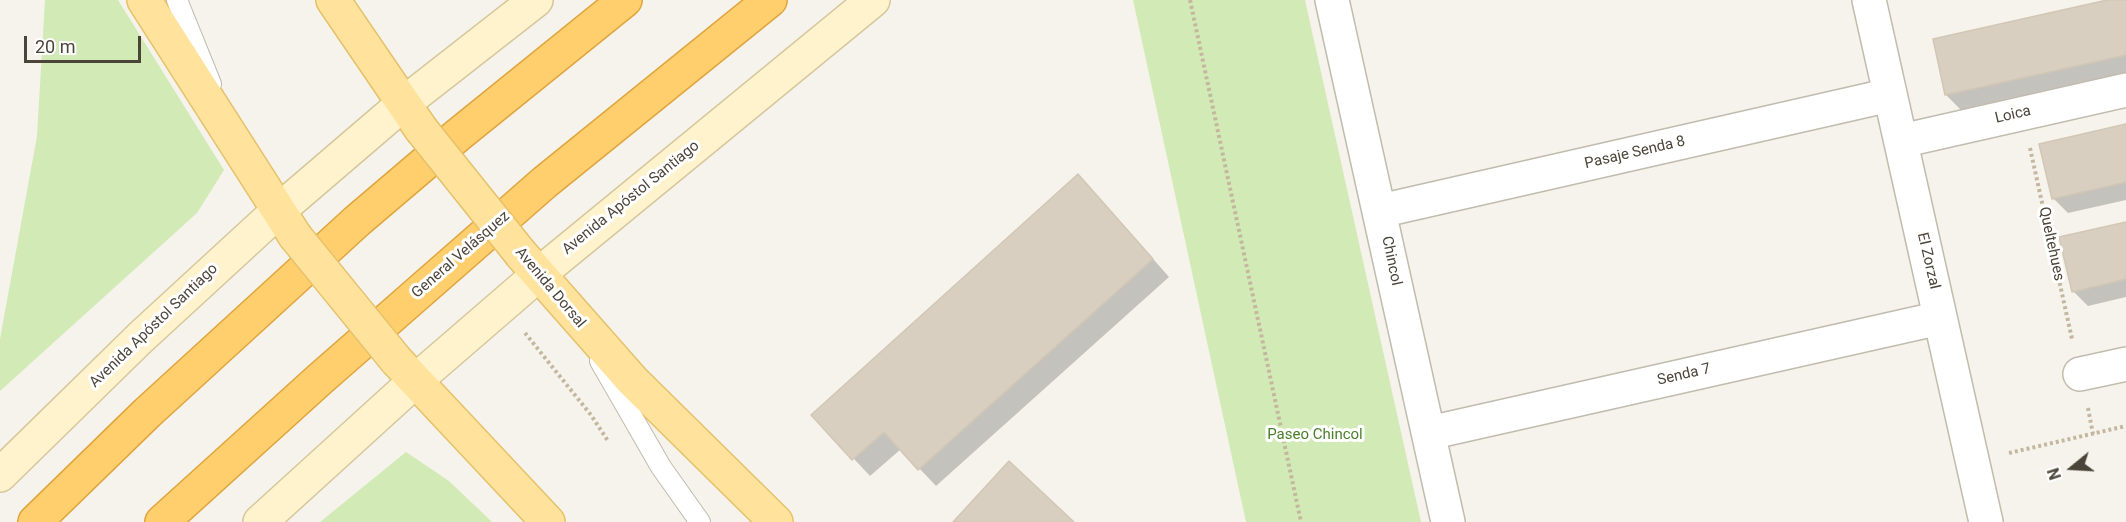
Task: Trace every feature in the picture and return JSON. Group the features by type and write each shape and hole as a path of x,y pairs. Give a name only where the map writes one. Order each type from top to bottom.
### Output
{"highway":[{"path":"35,522 164,397 357,221 472,123 625,0"},
{"name":"General Velásquez","path":"162,522 329,371 545,182 770,0"}],"main road":[{"path":"144,0 286,224 405,371 548,522"},
{"name":"Avenida Dorsal","path":"333,0 412,116 578,321 641,388 776,522"},
{"name":"Avenida Apóstol Santiago","path":"0,475 140,338 286,224 412,116 536,0"},
{"name":"Avenida Apóstol Santiago","path":"260,522 405,371 530,264 873,0"}],"street":[{"name":"Chincol","path":"1332,0 1448,522"},
{"name":"El Zorzal","path":"1869,0 1986,522"},
{"name":"Loica","path":"1901,141 2126,90"},
{"name":"Pasaje Senda 8","path":"1380,211 1890,95"},
{"name":"Senda 7","path":"1429,433 1940,318"},
{"path":"2080,374 2126,364"}],"lane":[{"path":"177,0 208,77 225,131"},
{"path":"578,321 661,467 700,522"}],"path":[{"path":"1190,0 1301,522"},
{"name":"Queltehues","path":"2023,113 2093,434"},
{"path":"524,332 591,415 610,444"},
{"path":"1973,462 2126,426"}],"green space":[{"path":"45,0 118,0 224,170 197,213 0,391 0,339 37,136"},
{"name":"Paseo Chincol","path":"1133,0 1305,0 1421,522 1246,522"},
{"path":"406,452 449,481 492,522 320,522"}],"building":[{"path":"2107,0 2126,0 2126,55 1945,95 1933,39"},
{"path":"2126,124 2126,182 2052,199 2039,144"},
{"path":"1078,174 1153,259 918,470 884,432 852,460 811,415"},
{"path":"2126,222 2126,279 2072,292 2059,237"},
{"path":"1009,461 1074,522 953,522"}]}
